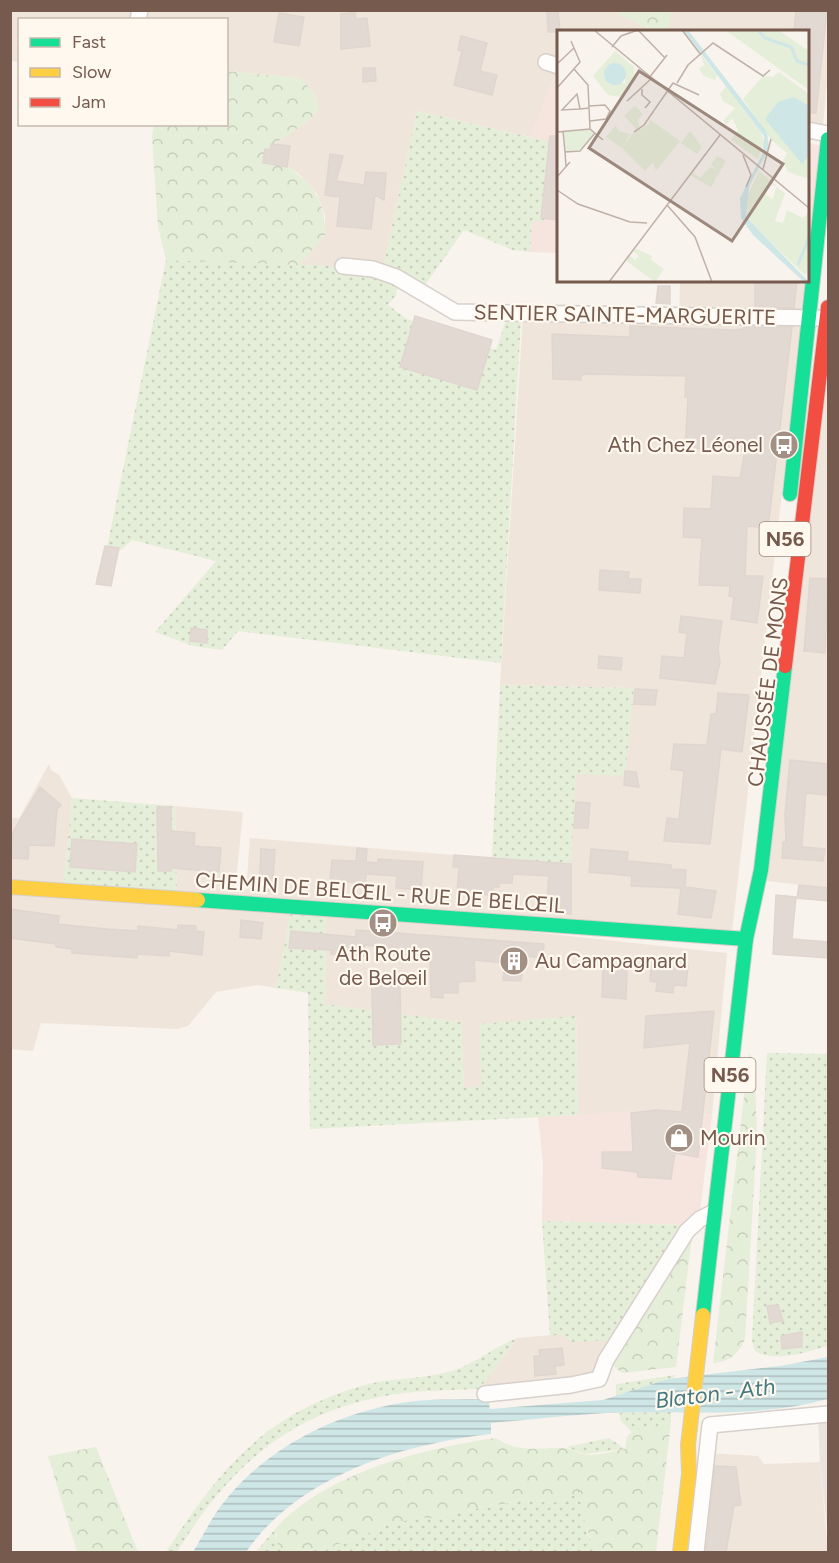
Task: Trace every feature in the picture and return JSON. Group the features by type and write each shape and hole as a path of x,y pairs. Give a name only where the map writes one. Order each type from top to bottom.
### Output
{"main road":[{"name":"N56","path":"788,508 828,139"},
{"name":"CHAUSSÉE DE MONS","path":"680,1552 689,1474 688,1445 746,939 761,870 828,314"},
{"name":"CHAUSSÉE DE MONS","path":"746,873 746,939"},
{"name":"CHEMIN DE BELŒIL - RUE DE BELŒIL","path":"10,887 746,939"},
{"name":"CHAUSSÉE DE MONS","path":"668,1552 678,1474 688,1445"}],"street":[{"path":"809,130 828,134"},
{"name":"SENTIER SAINTE-MARGUERITE","path":"343,266 374,269 396,277 455,312 810,318 828,314"},
{"path":"485,1394 571,1385 599,1379 606,1360 687,1231 700,1219 714,1212"},
{"path":"696,1552 710,1425 828,1414"}],"shaded area":[{"path":"614,10 650,29 671,13 669,11 828,11 828,72 823,125 809,121 809,30 557,30 557,71 530,137 417,111 382,272 363,267 299,265 325,235 325,215 317,194 299,174 278,160 275,143 310,120 319,108 314,93 301,78 228,71 228,18 18,18 18,62 11,61 10,11"},
{"path":"557,71 557,253 530,252 532,221 544,221 550,142 530,137"},
{"path":"809,143 821,146 809,249"},
{"path":"680,282 806,282 732,932 343,912 727,953 712,1115 657,1110 578,1115 576,1017 481,1087 464,1088 461,1022 325,1005 326,910 292,908 276,988 258,985 216,992 188,1026 177,1029 41,1023 33,1051 11,1049 10,818 19,818 49,764 51,770 59,775 72,798 63,891 177,899 175,806 243,812 235,889 246,890 250,838 537,862 576,774 633,688 500,685 523,314 679,316"},
{"path":"828,370 828,888 767,881"},
{"path":"657,1110 712,1115 700,1211 684,1225 542,1221 543,1163 538,1117"},
{"path":"562,1334 614,1340 597,1373 490,1392 479,1389 517,1338"},
{"path":"828,1414 828,1538 818,1417"},
{"path":"707,1453 758,1456 764,1464 820,1462 828,1552 696,1552"}],"green space":[{"path":"614,11 669,11 671,13 669,27 648,28"},
{"path":"228,71 301,78 314,93 319,108 310,120 275,143 278,160 299,175 319,200 325,221 325,235 299,265 166,260 158,226 152,136 154,126 228,126"},
{"path":"417,111 551,142 544,221 532,221 530,252 513,250 464,230 421,291 398,286 396,295 388,305 407,319 496,350 508,314 521,320 501,663 238,631 222,650 193,646 155,632 216,561 132,540 121,550 107,547 166,260 363,267 382,272"},
{"path":"500,685 634,688 625,776 576,774 571,865 492,857"},
{"path":"72,798 175,806 177,899 63,891"},
{"path":"292,907 326,910 325,1004 461,1022 464,1088 481,1086 480,1024 576,1016 578,1115 310,1129 308,993 276,988"},
{"path":"749,1053 754,1062 757,1134 745,1339 733,1356 713,1363"},
{"path":"767,1053 828,1054 828,1346 782,1356 772,1356 755,1351 752,1340"},
{"path":"542,1221 684,1225 614,1340 570,1342 562,1334 550,1336"},
{"path":"693,1228 676,1367 622,1373 610,1363"},
{"path":"517,1338 479,1389 414,1392 366,1400 300,1425 271,1444 245,1466 198,1520 177,1552 166,1552 224,1472 269,1431 295,1414 324,1399 358,1387 452,1371"},
{"path":"676,1375 674,1378 616,1397 616,1384"},
{"path":"671,1412 671,1422 632,1432 621,1421 619,1413"},
{"path":"671,1422 656,1552 598,1552 584,1521 581,1487 568,1500 552,1503 526,1500 461,1511 438,1519 419,1517 387,1525 350,1541 307,1552 287,1552 278,1547 276,1528 321,1492 378,1466 408,1456 496,1438 521,1448 567,1448 587,1455 598,1454 625,1449 627,1436 632,1432"},
{"path":"609,1438 625,1449 584,1454 567,1447"},
{"path":"96,1447 138,1552 77,1552 48,1456"},
{"path":"582,1486 587,1533 598,1552 307,1552 350,1541 387,1525 419,1517 438,1519 461,1511 526,1500 552,1503"},
{"path":"276,1528 276,1537 287,1552 256,1552"}],"water":[{"name":"Blaton - Ath","path":"828,1357 828,1399 801,1405 746,1411 605,1413 491,1423 491,1434 423,1446 389,1455 324,1483 294,1502 268,1525 246,1552 193,1552 216,1513 233,1491 274,1455 322,1427 374,1409 422,1400 488,1399 490,1409 603,1400 668,1379 780,1366"}],"building":[{"path":"547,10 558,10 560,30 548,32"},
{"path":"796,10 827,10 816,113 809,113 809,30 794,30"},
{"path":"355,12 356,19 367,18 370,46 341,49 341,14"},
{"path":"279,13 304,17 299,46 274,42"},
{"path":"461,36 487,43 480,71 497,75 492,95 454,85 462,51 458,50"},
{"path":"363,68 375,68 376,81 363,82"},
{"path":"550,136 557,136 557,220 541,218"},
{"path":"271,144 290,146 287,167 263,163 265,149 270,150"},
{"path":"330,154 343,156 336,181 364,185 366,172 386,173 384,200 375,195 371,229 337,226 340,197 325,195"},
{"path":"755,282 797,282 794,308 755,307"},
{"path":"658,286 670,286 670,304 656,303"},
{"path":"415,316 492,340 477,390 400,367"},
{"path":"630,326 733,330 744,329 744,327 792,327 768,528 747,526 745,576 763,576 757,623 731,619 734,597 729,596 730,586 699,585 702,538 683,537 684,508 711,509 713,476 740,478 745,451 685,448 688,397 685,397 686,376 586,374 581,376 581,380 553,379 552,334 630,337"},
{"path":"105,546 119,548 111,586 96,584"},
{"path":"600,570 629,572 628,579 641,579 640,593 599,590"},
{"path":"810,578 828,579 825,653 804,651"},
{"path":"681,616 722,621 718,649 720,662 715,684 660,678 662,656 684,658 687,633 679,632"},
{"path":"191,628 207,630 207,643 190,641"},
{"path":"599,656 622,658 621,670 598,668"},
{"path":"635,689 657,690 655,705 634,704"},
{"path":"718,693 749,695 742,752 721,749 710,844 664,841 667,818 679,819 684,771 671,769 674,744 707,745 711,714 716,714"},
{"path":"790,760 828,764 828,795 806,793 802,843 802,847 825,849 823,861 782,858 783,842 786,842 785,815"},
{"path":"625,771 636,772 639,787 624,785"},
{"path":"40,787 61,805 57,809 54,846 29,845 28,859 11,858 13,832"},
{"path":"576,802 590,803 588,828 574,828"},
{"path":"157,807 171,807 171,831 195,833 194,846 221,848 219,872 171,868 171,871 158,871"},
{"path":"72,839 137,844 135,872 70,867"},
{"path":"357,848 367,849 366,862 378,863 378,859 423,862 421,890 396,888 397,876 366,874 365,887 353,886 354,882 330,881 332,860 356,861"},
{"path":"261,849 275,850 272,891 259,891"},
{"path":"591,849 628,852 627,861 671,865 671,869 686,870 685,887 716,891 711,918 678,914 681,888 631,886 632,876 589,872"},
{"path":"454,855 571,864 571,914 546,912 549,876 513,874 512,883 499,883 499,887 493,887 492,895 457,893 459,867 453,867"},
{"path":"799,885 828,888 828,901 797,898"},
{"path":"776,895 796,897 792,939 828,942 828,958 773,954"},
{"path":"10,909 59,916 58,924 107,929 138,931 138,926 178,930 178,925 196,926 196,931 204,932 202,955 169,951 169,956 137,954 137,958 72,953 72,949 56,947 56,944 10,938"},
{"path":"241,920 263,923 261,939 240,937"},
{"path":"356,930 544,944 543,958 523,956 521,981 503,980 505,963 474,960 475,981 458,982 458,993 443,993 443,998 431,997 430,952 365,945 364,956 331,954 331,950 289,948 291,931 356,937"},
{"path":"651,962 688,966 686,986 674,985 673,993 656,991 657,982 650,981"},
{"path":"603,967 627,968 626,999 602,997"},
{"path":"372,985 400,985 401,1044 373,1045"},
{"path":"714,1011 698,1157 675,1153 671,1179 638,1177 637,1172 602,1168 602,1152 633,1152 631,1113 657,1110 682,1112 690,1043 644,1048 646,1016"},
{"path":"778,1305 783,1321 770,1323 767,1306"},
{"path":"802,1332 802,1347 782,1349 781,1336"},
{"path":"562,1348 564,1365 555,1366 556,1374 535,1376 534,1356 540,1356 539,1350"},
{"path":"715,1466 736,1467 741,1505 734,1506 726,1552 706,1552"}],"traffic: fast":[{"path":"790,494 828,139"},
{"path":"703,1315 746,939 761,870 785,666"},
{"path":"198,900 746,939"}],"traffic: slow":[{"path":"10,887 198,900"},
{"path":"680,1552 689,1474 688,1445 703,1315"}],"traffic: jam":[{"path":"785,666 828,307"}],"place":[{"name":"Ath Chez Léonel","path":"784,445"},
{"name":"Ath Route de Belœil","path":"383,923"},
{"name":"Au Campagnard","path":"514,961"},
{"name":"Mourin","path":"679,1138"}]}
